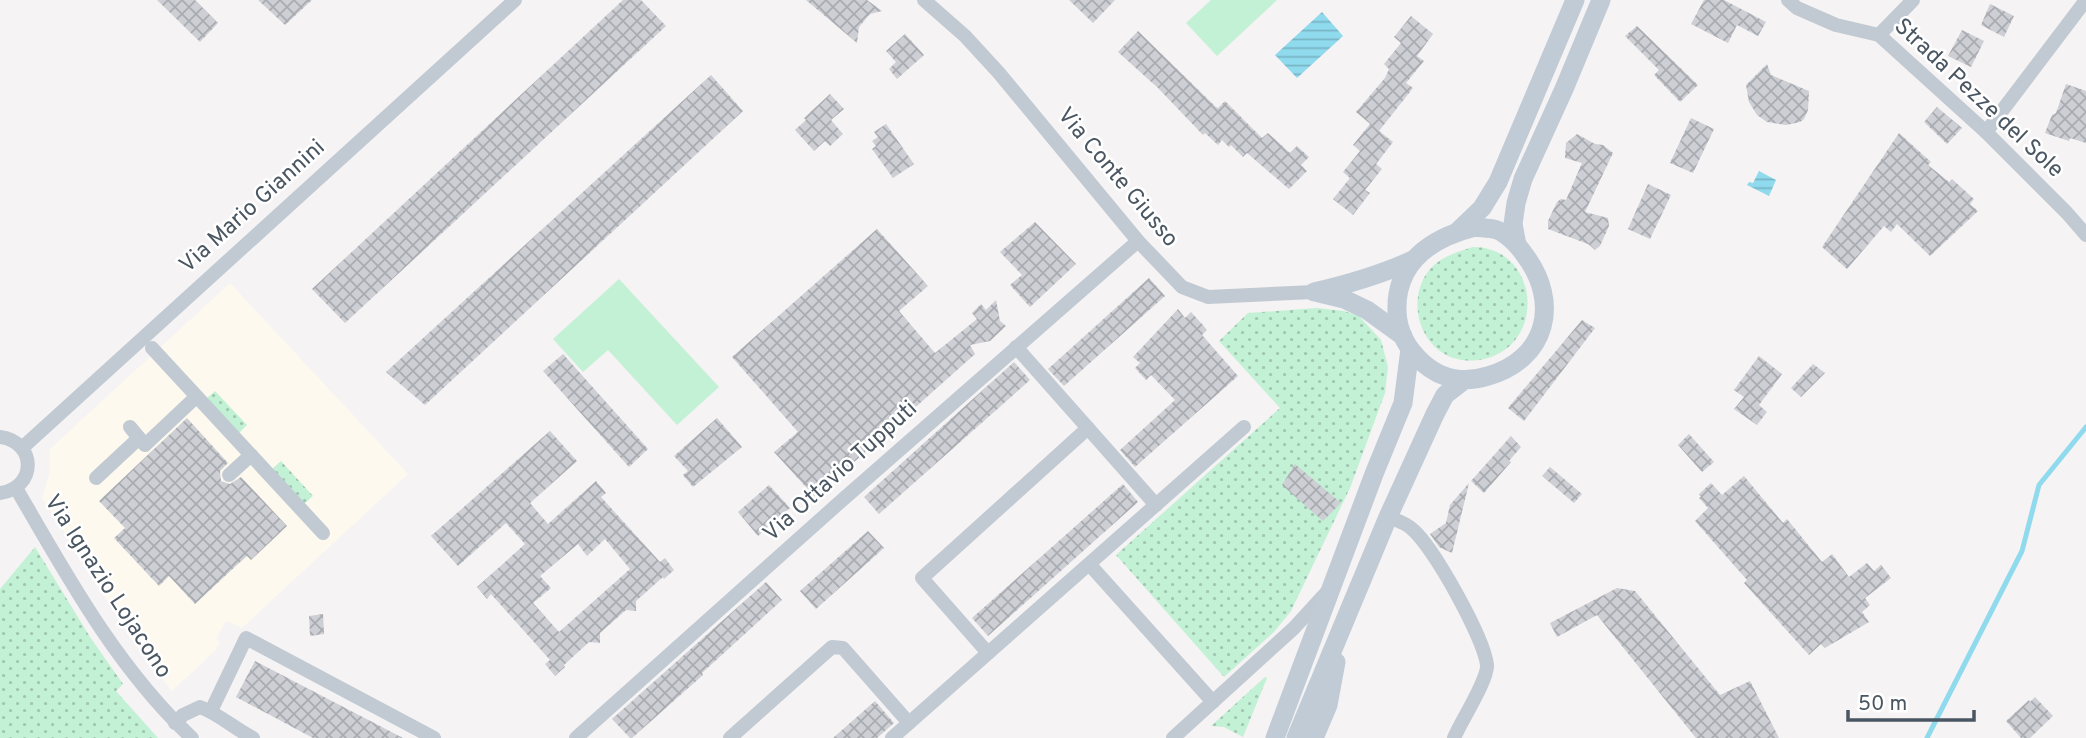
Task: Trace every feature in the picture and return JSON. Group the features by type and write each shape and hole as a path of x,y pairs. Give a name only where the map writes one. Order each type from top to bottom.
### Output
{"main road":[{"path":"1457,232 1482,208 1498,182 1575,0"},
{"path":"1517,245 1513,224 1523,179 1601,0"},
{"path":"1475,227 1498,230 1517,245 1531,263 1540,287 1544,313 1541,330 1529,352 1510,368 1479,379 1463,381 1443,376 1424,365 1406,343 1367,310 1344,299 1314,292 1364,280 1415,259 1443,238 1475,227"},
{"path":"1275,738 1403,403 1406,343 1398,317 1397,297 1401,277 1415,259"},
{"path":"1296,738 1388,517 1445,395 1463,381"},
{"path":"1314,738 1328,705 1345,620"}],"street":[{"name":"Via Mario Giannini","path":"22,448 515,0"},
{"name":"Via Conte Giusso","path":"924,0 965,36 999,73 1138,241 1182,287 1208,297 1314,292"},
{"name":"Strada Pezze del Sole","path":"1788,0 1797,8 1836,25 1879,35 1986,132 2086,235"},
{"path":"1879,35 1913,0"},
{"path":"1986,132 2086,0"},
{"name":"Via Ottavio Tupputi","path":"576,738 1138,241"},
{"path":"1016,347 1156,505"},
{"path":"152,348 323,533"},
{"path":"96,478 135,433 145,445 196,397"},
{"path":"892,738 1244,427"},
{"path":"988,653 922,578 1088,428"},
{"path":"0,437 13,441 27,456 24,480 16,488 0,493"},
{"path":"229,475 251,455"},
{"name":"Via Ignazio Lojacono","path":"16,488 136,679 192,738"},
{"path":"1388,517 1412,528 1433,554 1482,646 1487,666 1483,683 1454,738"},
{"path":"1090,565 1213,702"},
{"path":"1173,738 1294,628 1334,584"},
{"path":"211,711 246,638 434,738"},
{"path":"730,738 831,647 843,648 909,723"},
{"path":"175,723 183,715 200,707 211,711 253,738"}],"shaded area":[{"path":"230,283 408,474 242,628 226,621 216,639 220,642 216,650 172,691 134,643 42,498 50,471 50,449"}],"green space":[{"path":"1211,0 1277,0 1217,56 1186,23"},
{"path":"1473,247 1495,251 1512,262 1522,278 1527,297 1526,317 1519,335 1505,350 1484,359 1468,361 1448,356 1433,345 1421,324 1418,299 1420,286 1434,265 1452,254"},
{"path":"619,279 719,387 677,425 608,350 583,372 553,339"},
{"path":"1317,308 1344,311 1359,316 1381,340 1388,367 1385,393 1350,488 1291,611 1274,632 1224,677 1116,555 1280,408 1219,341 1248,313"},
{"path":"215,391 247,425 239,433 206,399"},
{"path":"281,461 313,496 304,504 272,469"},
{"path":"35,547 90,637 123,684 116,691 158,738 0,738 0,589"},
{"path":"1267,678 1243,737 1224,727 1211,726"}],"water":[{"path":"1322,12 1343,36 1297,78 1275,55"},
{"path":"1759,171 1776,180 1769,196 1747,185 1749,182 1753,183"}],"building":[{"path":"157,0 195,0 218,23 200,42"},
{"path":"258,0 312,0 285,25"},
{"path":"623,0 641,0 666,26 345,323 312,289"},
{"path":"806,0 867,0 882,11 870,14 859,27 857,43"},
{"path":"1069,0 1115,0 1093,23"},
{"path":"1704,0 1724,0 1766,22 1758,36 1737,25 1728,43 1691,24"},
{"path":"1990,4 2014,16 2004,37 1981,25"},
{"path":"1411,16 1433,34 1417,56 1424,61 1406,83 1413,88 1379,131 1393,142 1376,164 1382,169 1365,190 1370,193 1353,215 1333,199 1350,178 1343,172 1360,151 1353,145 1370,124 1375,128 1356,112 1385,78 1389,69 1384,64 1401,43 1394,37"},
{"path":"1637,26 1698,85 1680,102 1654,75 1659,70 1625,36"},
{"path":"1962,30 1984,41 1971,67 1948,56"},
{"path":"1138,31 1216,107 1225,101 1262,138 1268,133 1290,153 1297,146 1309,157 1301,165 1307,171 1289,189 1247,153 1243,157 1222,140 1218,145 1205,133 1203,135 1158,88 1118,52"},
{"path":"905,34 924,55 897,79 889,69 896,62 886,51"},
{"path":"1767,64 1771,75 1809,91 1808,110 1800,122 1786,125 1767,122 1757,115 1749,102 1746,85"},
{"path":"711,75 743,111 425,405 386,372"},
{"path":"2066,84 2086,91 2086,143 2045,133 2052,115 2056,113"},
{"path":"830,94 844,109 831,120 843,134 830,146 825,141 814,151 795,130"},
{"path":"1937,107 1962,128 1947,144 1924,122"},
{"path":"1691,118 1714,129 1693,173 1670,163"},
{"path":"886,124 914,164 893,178 872,149 876,146 872,141 878,137 874,132"},
{"path":"1899,133 1931,162 1928,165 1949,182 1952,179 1974,199 1970,204 1978,211 1930,256 1897,224 1891,232 1884,226 1847,269 1822,247"},
{"path":"1577,134 1595,144 1603,145 1613,153 1585,212 1608,218 1609,226 1600,246 1595,250 1588,244 1548,229 1548,221 1557,202 1566,200 1582,163 1565,158 1566,143"},
{"path":"1648,184 1671,195 1650,239 1628,229"},
{"path":"1035,222 1076,264 1030,307 1010,285 1022,275 1000,252"},
{"path":"877,229 928,286 899,311 935,353 977,319 972,313 981,304 986,310 996,300 1000,321 1006,326 990,341 970,345 975,354 815,497 774,452 798,432 732,357"},
{"path":"1149,278 1165,296 1064,386 1048,369"},
{"path":"1178,309 1185,318 1191,312 1202,324 1207,330 1202,335 1238,376 1135,467 1120,450 1175,400 1151,375 1146,380 1135,368 1140,363 1133,357"},
{"path":"1582,320 1595,328 1524,421 1508,408"},
{"path":"563,354 648,449 629,467 543,371"},
{"path":"1759,356 1782,374 1759,405 1767,412 1757,425 1734,409 1744,397 1734,390"},
{"path":"1014,362 1030,380 879,514 864,497"},
{"path":"1813,364 1825,373 1801,397 1791,388"},
{"path":"187,418 228,463 220,471 221,481 230,484 241,477 287,526 251,560 247,556 195,604 169,576 159,586 114,538 125,528 99,501"},
{"path":"717,418 742,447 693,487 683,475 688,471 674,456"},
{"path":"550,431 577,461 530,503 548,524 596,481 606,493 601,497 660,562 665,558 674,570 636,601 636,611 626,610 600,633 600,643 589,642 555,676 545,664 550,660 491,594 487,599 477,587 525,544 506,523 458,566 431,536","holes":["605,539 630,569 559,632 533,603 551,588 540,576 578,544 587,556"]},
{"path":"1689,434 1714,462 1702,472 1678,445"},
{"path":"1511,436 1521,447 1484,493 1471,481"},
{"path":"1295,464 1341,503 1323,521 1282,485"},
{"path":"1550,467 1582,494 1574,503 1542,476"},
{"path":"1744,476 1783,523 1787,519 1822,562 1832,554 1849,577 1867,563 1874,571 1881,565 1891,578 1865,598 1870,605 1862,612 1869,622 1825,648 1821,644 1809,655 1744,583 1747,580 1695,521 1708,508 1699,498 1699,494 1711,483 1722,495"},
{"path":"1469,483 1452,553 1439,547 1430,534 1446,523 1450,505"},
{"path":"1123,484 1138,502 988,636 972,618"},
{"path":"769,485 790,508 765,523 768,527 758,536 738,512"},
{"path":"868,531 884,548 816,609 800,591"},
{"path":"766,582 782,600 702,673 703,675 630,738 612,719"},
{"path":"1617,588 1635,591 1720,695 1750,681 1779,738 1696,738 1597,615 1557,637 1550,623"},
{"path":"323,614 324,634 310,636 309,616"},
{"path":"255,661 403,738 313,738 236,697"},
{"path":"2035,697 2053,716 2030,738 2021,738 2006,721"},
{"path":"875,701 894,723 877,738 833,738"}],"waterway":[{"path":"1927,738 2022,551 2039,485 2086,427"}]}
